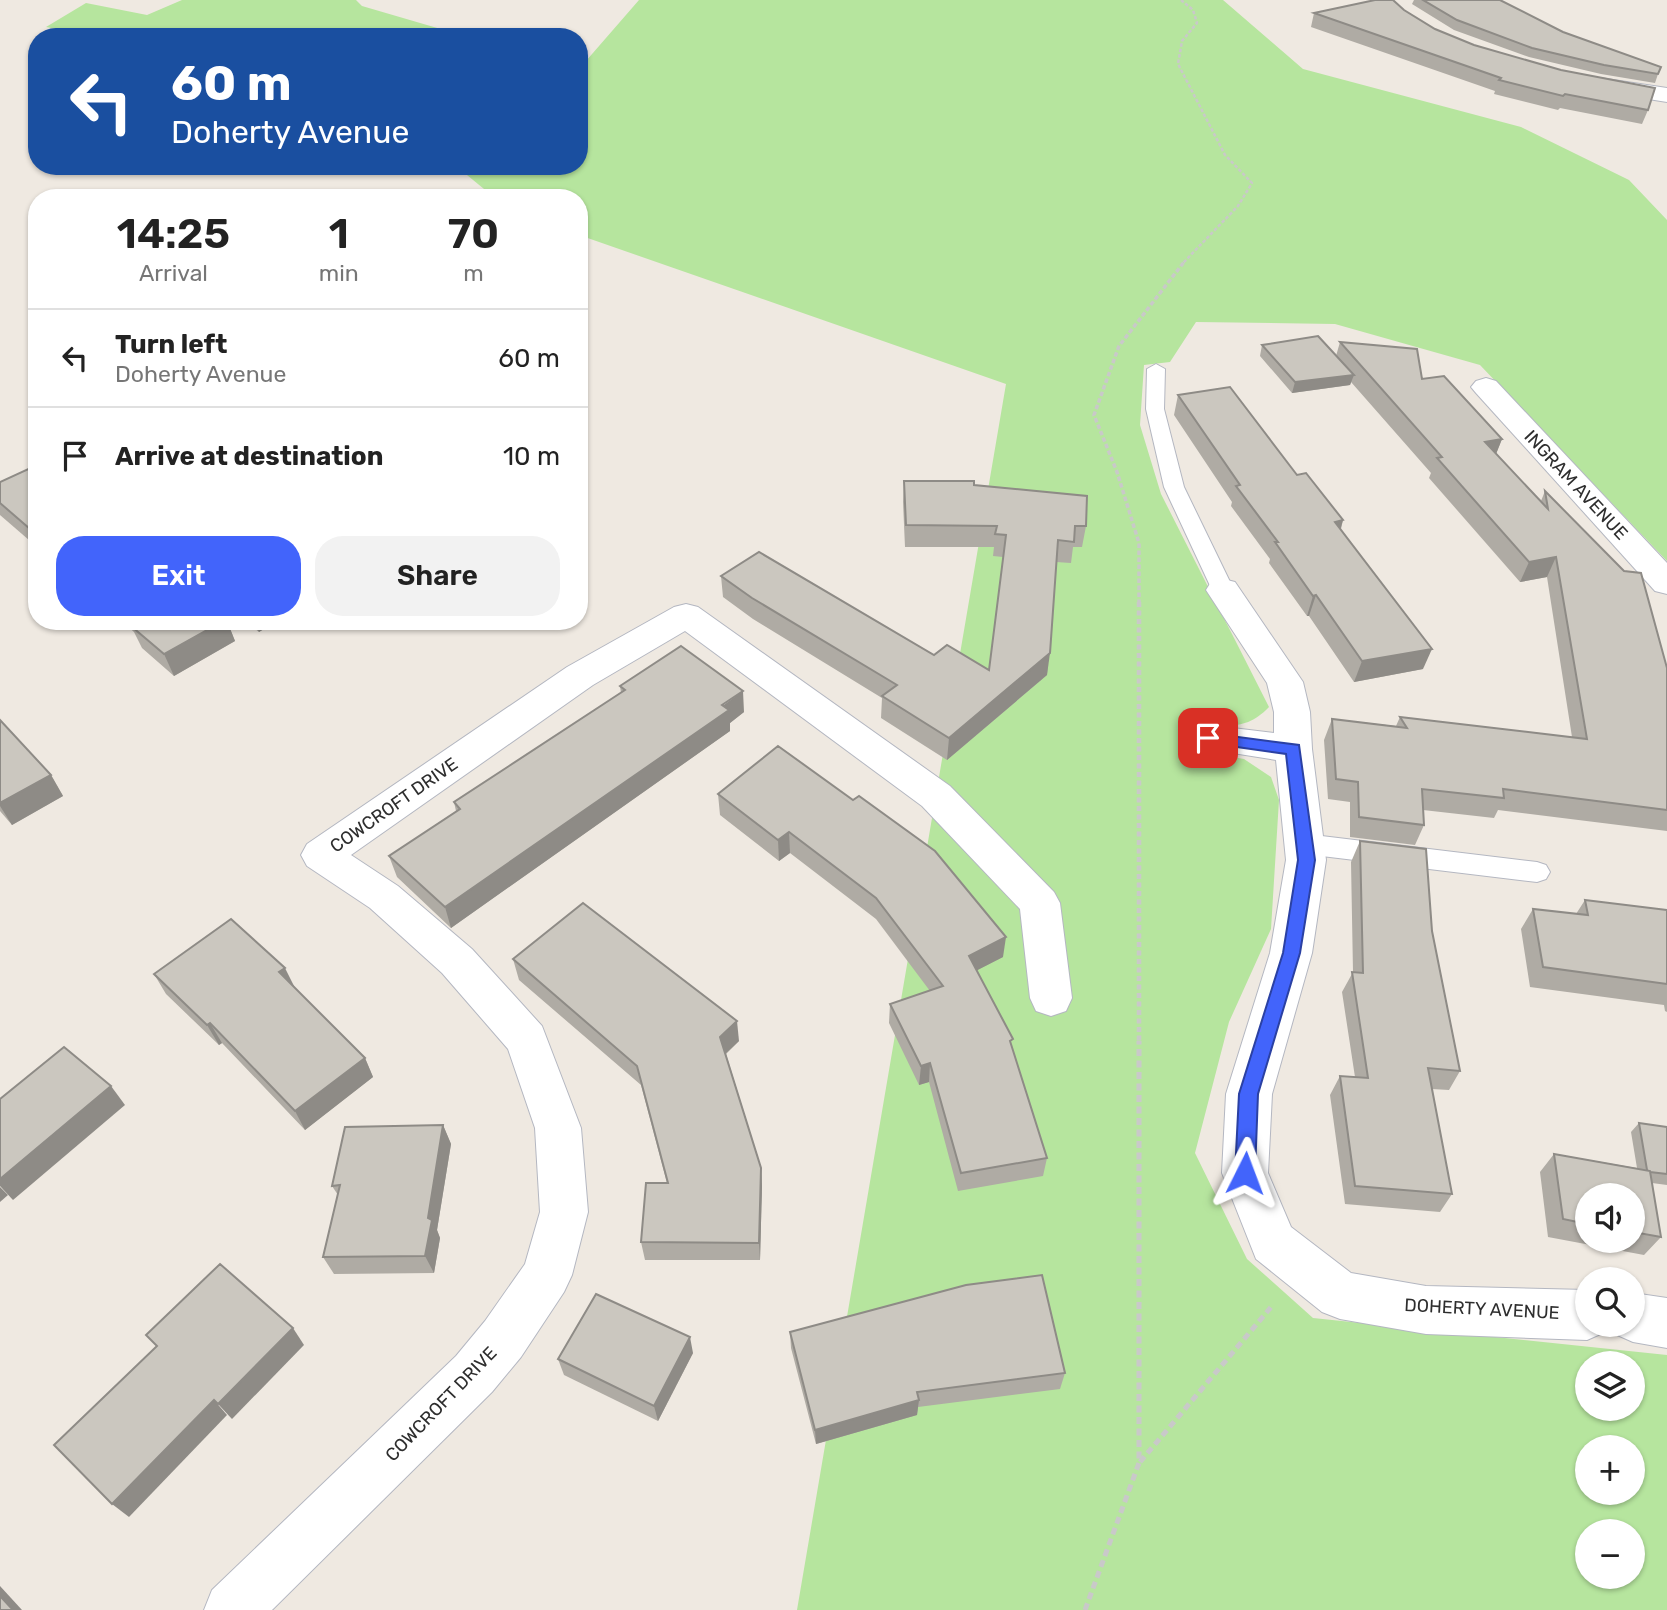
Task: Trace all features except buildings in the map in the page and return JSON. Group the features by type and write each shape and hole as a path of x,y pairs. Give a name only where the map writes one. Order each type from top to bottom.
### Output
{"street":[{"path":"1582,82 1667,95"},
{"name":"INGRAM AVENUE","path":"1486,387 1667,583"},
{"name":"DOHERTY AVENUE","path":"1223,590 1284,682 1292,712 1293,749 1307,860 1291,953 1249,1094 1245,1173 1273,1243 1340,1295 1426,1310 1575,1315"},
{"name":"COWCROFT DRIVE","path":"232,1610 474,1374 503,1339 547,1275 564,1212 558,1128 527,1039 457,961 384,897 321,855 580,676 686,615 936,796 1040,903 1051,998"},
{"path":"1208,738 1293,749"},
{"path":"1645,1319 1667,1323"}],"lane":[{"name":"DOHERTY AVENUE","path":"1156,369 1155,409 1174,487 1223,590"},
{"path":"1304,844 1537,872"}],"path":[{"path":"1139,1463 1139,543 1117,471 1094,415 1119,346 1174,272 1238,206 1252,183 1225,155 1178,65 1182,41 1197,23 1193,10 1181,0"},
{"path":"1084,1610 1139,1463 1304,1267"}],"green space":[{"path":"182,0 356,0 362,6 437,28 46,27 86,3 147,15"},
{"path":"639,0 1223,0 1303,69 1521,127 1629,180 1667,220 1667,561 1480,365 1335,324 1196,322 1170,362 1144,365 1140,425 1161,494 1269,707 1261,715 1245,723 1197,724 1197,751 1244,759 1271,777 1279,800 1271,929 1229,1022 1195,1153 1247,1259 1313,1318 1629,1351 1575,1351 1575,1421 1645,1421 1645,1353 1667,1355 1667,1610 797,1610 1006,384 588,238 588,189 484,189 467,175 588,175 588,59"}],"route":[{"path":"1208,738 1293,749 1307,860 1291,953 1249,1094 1245,1173"}]}
